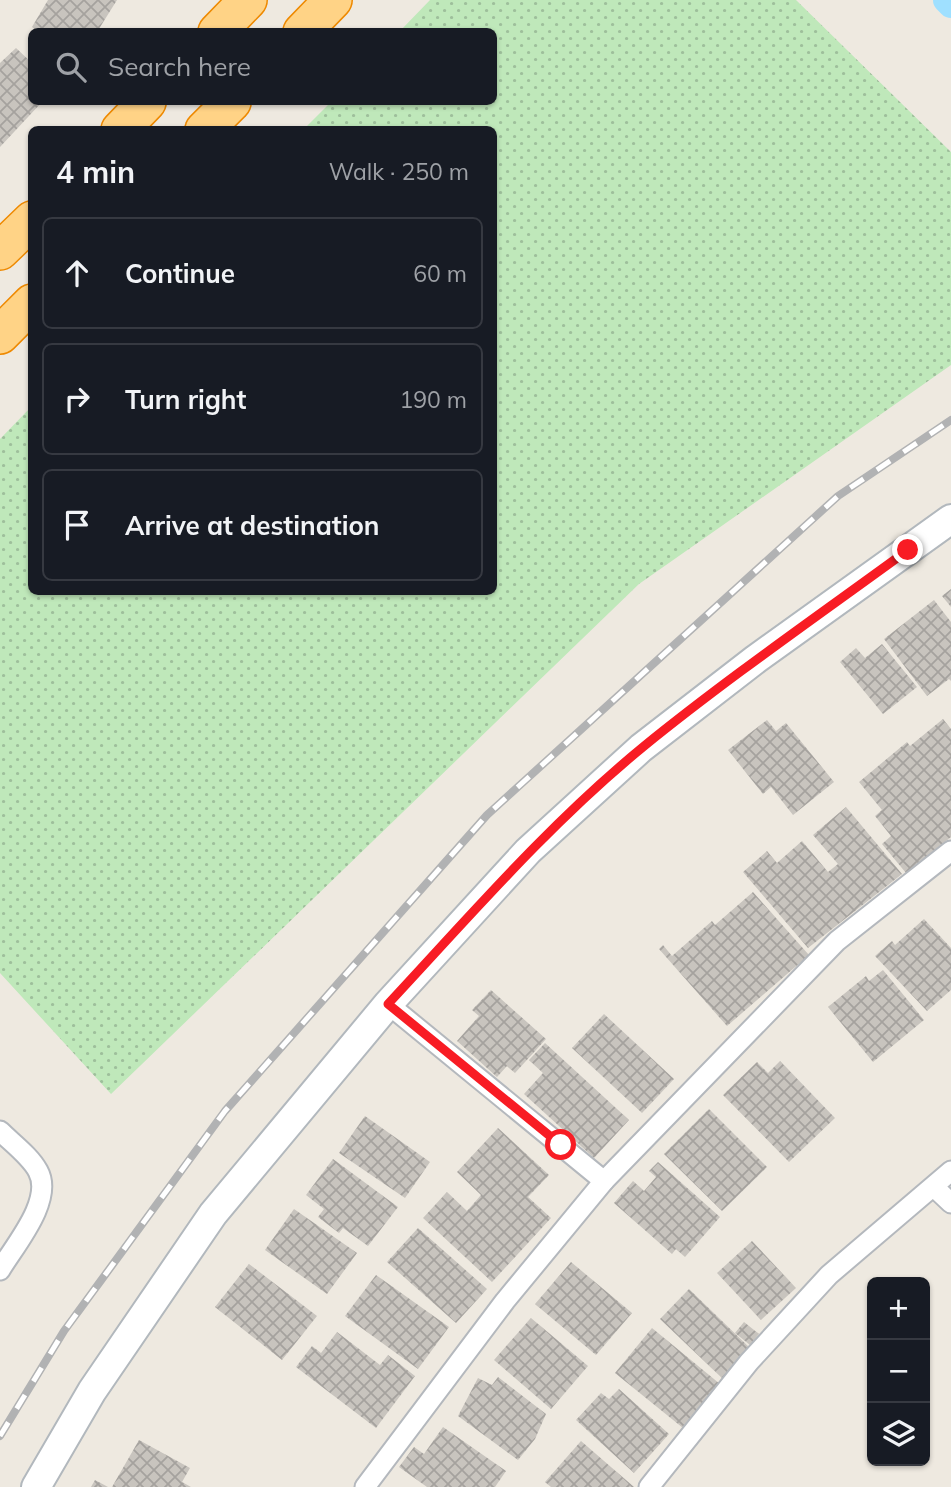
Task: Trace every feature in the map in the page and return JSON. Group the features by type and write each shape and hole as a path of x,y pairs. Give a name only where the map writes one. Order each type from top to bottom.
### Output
{"highway":[{"path":"221,28 248,0"},
{"path":"306,28 333,0"},
{"path":"124,126 144,105"},
{"path":"208,126 229,105"},
{"path":"0,251 28,224"},
{"path":"0,335 28,307"}],"street":[{"path":"36,1487 92,1391 213,1213 388,1004 528,851 641,748 757,659 951,519"},
{"path":"365,1487 505,1301 604,1181 837,942 951,851"},
{"path":"388,1004 604,1181"},
{"path":"0,1131 37,1168 42,1178 43,1190 41,1203 0,1270"},
{"path":"649,1487 749,1362 829,1276 951,1171"},
{"path":"934,1186 951,1203"}],"green space":[{"path":"430,0 796,0 951,152 951,365 639,584 111,1094 0,973 0,439 28,410 28,595 497,595 497,126 307,126 328,105 497,105 497,28 403,28"}],"building":[{"path":"48,0 117,0 100,28 32,27"},
{"path":"16,48 28,59 28,105 39,105 0,147 0,63"},
{"path":"951,589 951,607 942,596"},
{"path":"934,600 951,622 951,681 949,679 927,696 884,639"},
{"path":"882,644 917,687 883,714 840,662 856,648 865,658"},
{"path":"943,719 951,729 951,837 906,873 882,844 891,836 875,816 882,810 859,782 907,742 910,746"},
{"path":"767,720 776,731 786,723 834,782 793,815 771,787 763,794 728,750"},
{"path":"846,807 902,874 808,948 743,872 767,851 777,863 802,841 828,872 838,864 813,835"},
{"path":"753,892 809,955 727,1026 659,949 663,945 672,956 712,921 715,925"},
{"path":"924,919 951,948 951,990 927,1011 875,956 892,941 895,945"},
{"path":"883,970 924,1020 873,1062 828,1007 866,976 869,981"},
{"path":"491,990 546,1039 515,1073 507,1066 497,1077 457,1041 479,1016 472,1010"},
{"path":"604,1014 674,1079 642,1113 572,1048"},
{"path":"545,1043 629,1120 594,1158 524,1094 543,1073 529,1060"},
{"path":"780,1061 835,1118 789,1162 723,1095 757,1062 768,1073"},
{"path":"709,1109 767,1167 722,1211 664,1154"},
{"path":"365,1116 430,1162 405,1198 339,1153"},
{"path":"498,1128 549,1175 528,1197 551,1218 492,1282 423,1218 447,1192 467,1211 481,1195 457,1172"},
{"path":"333,1159 398,1207 368,1246 343,1228 339,1233 318,1217 324,1209 306,1195"},
{"path":"658,1162 720,1217 685,1257 676,1249 672,1254 614,1203 633,1181 644,1191 656,1177 649,1171"},
{"path":"294,1209 357,1253 327,1294 265,1250"},
{"path":"418,1228 487,1289 456,1323 387,1262"},
{"path":"752,1241 796,1288 761,1320 717,1273"},
{"path":"571,1262 632,1313 596,1355 535,1304"},
{"path":"249,1264 317,1316 282,1360 215,1307"},
{"path":"376,1275 449,1327 418,1369 345,1316"},
{"path":"689,1289 752,1350 723,1379 660,1319"},
{"path":"531,1318 588,1366 551,1409 494,1360"},
{"path":"744,1322 759,1334 750,1345 735,1333"},
{"path":"652,1328 720,1384 683,1428 615,1373"},
{"path":"337,1332 380,1365 388,1355 415,1376 376,1428 296,1367 312,1346 321,1353"},
{"path":"498,1377 546,1414 535,1439 518,1460 458,1416 478,1378 492,1385"},
{"path":"619,1389 669,1434 634,1473 576,1420 601,1393 609,1399"},
{"path":"443,1427 506,1471 495,1487 427,1487 399,1467 414,1447 424,1454"},
{"path":"139,1440 190,1468 182,1482 191,1487 112,1487"},
{"path":"581,1441 634,1487 551,1487 545,1482"},
{"path":"95,1480 108,1487 91,1487"}],"waterway":[{"path":"946,0 951,5"}],"railway":[{"path":"0,1436 64,1331 225,1111 487,815 838,496 951,420"}],"route":[{"path":"561,1145 388,1004 528,851 641,748 757,659 908,550"}]}
